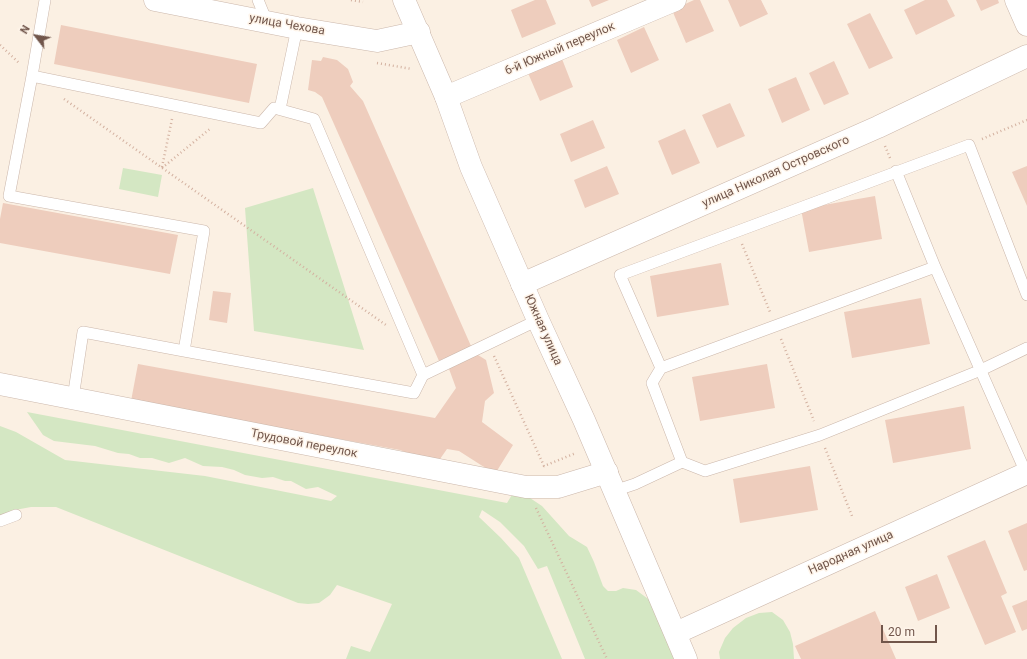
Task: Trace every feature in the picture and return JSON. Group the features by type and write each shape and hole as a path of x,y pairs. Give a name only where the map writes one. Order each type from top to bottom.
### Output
{"street":[{"name":"улица Чехова","path":"155,0 297,28 377,41 419,32"},
{"name":"Южная улица","path":"404,0 446,97 471,167 538,320 584,420 686,659"},
{"name":"6-й Южный переулок","path":"446,97 675,0"},
{"path":"1016,0 1027,25"},
{"name":"улица Николая Островского","path":"522,284 878,127 1027,56"},
{"name":"Трудовой переулок","path":"0,384 526,487 558,487 610,481"},
{"name":"Народная улица","path":"676,633 1026,473"}],"lane":[{"path":"45,0 9,196 204,231 184,350"},
{"path":"258,0 267,22"},
{"path":"280,109 297,28"},
{"path":"32,76 261,123 274,108 314,118 424,376"},
{"path":"661,368 620,275 969,145 1027,295"},
{"path":"896,171 935,266 1026,473"},
{"path":"682,462 652,383 661,368 935,266"},
{"path":"73,398 83,332 414,392 424,376 538,320"},
{"path":"610,481 635,484 682,462 705,471 820,435 981,370 1027,348"},
{"path":"0,521 16,515"}],"path":[{"path":"351,0 363,2"},
{"path":"0,45 32,76"},
{"path":"58,94 409,342"},
{"path":"162,168 174,106"},
{"path":"162,168 225,116"},
{"path":"969,145 1027,120"},
{"path":"878,127 896,171"},
{"path":"737,231 852,516"},
{"path":"489,344 544,466 581,451"},
{"path":"526,487 607,659"}],"green space":[{"path":"123,168 162,175 158,197 119,189"},
{"path":"313,188 364,350 254,331 245,208"},
{"path":"27,412 507,503 513,493 527,496 542,506 569,536 587,547 603,586 608,591 616,591 623,588 636,590 651,601 675,659 585,659 547,566 538,569 524,546 500,522 482,510 479,517 519,558 562,659 346,659 351,646 370,652 392,604 337,585 330,595 319,603 298,603 56,507 31,507 15,510 0,517 0,426 16,432 65,460 205,476 331,501 337,496 318,487 306,489 291,481 285,481 273,477 262,478 245,475 222,467 203,466 185,458 169,463 152,458 140,458 129,454 118,453 95,446 54,441 43,435"},
{"path":"772,612 783,620 790,632 793,644 794,659 720,659 719,652 725,638 733,628 746,618 759,613"}],"building":[{"path":"535,0 546,0 556,24 522,38 511,10"},
{"path":"589,0 609,0 592,7"},
{"path":"694,0 700,0 714,31 686,43 672,10"},
{"path":"728,0 761,0 768,14 740,27"},
{"path":"925,0 947,0 955,16 916,35 904,10"},
{"path":"976,0 998,0 999,3 981,11"},
{"path":"870,13 893,58 869,69 847,24"},
{"path":"61,25 257,64 249,103 54,64"},
{"path":"644,27 659,60 631,73 617,40"},
{"path":"323,57 337,60 348,69 353,82 350,86 363,101 471,346 478,355 486,360 494,393 485,401 482,422 513,445 495,474 459,451 447,449 440,459 415,456 400,450 131,401 138,364 435,418 456,388 445,358 439,361 322,97 315,92 308,90 312,60 321,61"},
{"path":"562,59 573,87 540,101 528,73"},
{"path":"834,61 849,94 824,105 809,73"},
{"path":"796,77 810,110 782,123 768,89"},
{"path":"730,103 745,136 717,148 702,115"},
{"path":"593,120 605,148 571,162 560,134"},
{"path":"685,129 700,163 672,175 658,141"},
{"path":"607,166 619,194 585,208 574,180"},
{"path":"1027,166 1027,206 1012,172"},
{"path":"875,196 882,239 809,252 801,209"},
{"path":"3,203 178,235 170,274 0,243 0,219"},
{"path":"721,263 729,305 657,317 650,276"},
{"path":"213,291 231,293 227,323 209,320"},
{"path":"921,298 930,344 852,358 844,312"},
{"path":"767,364 775,408 700,421 692,377"},
{"path":"964,406 971,449 893,463 885,420"},
{"path":"810,466 818,510 740,523 733,479"},
{"path":"1027,523 1027,570 1024,571 1008,531"},
{"path":"985,540 1007,593 1001,596 1016,632 985,645 947,556"},
{"path":"937,574 950,608 918,621 905,587"},
{"path":"1027,600 1027,629 1022,631 1012,606"},
{"path":"875,611 896,659 801,659 795,646"}]}
